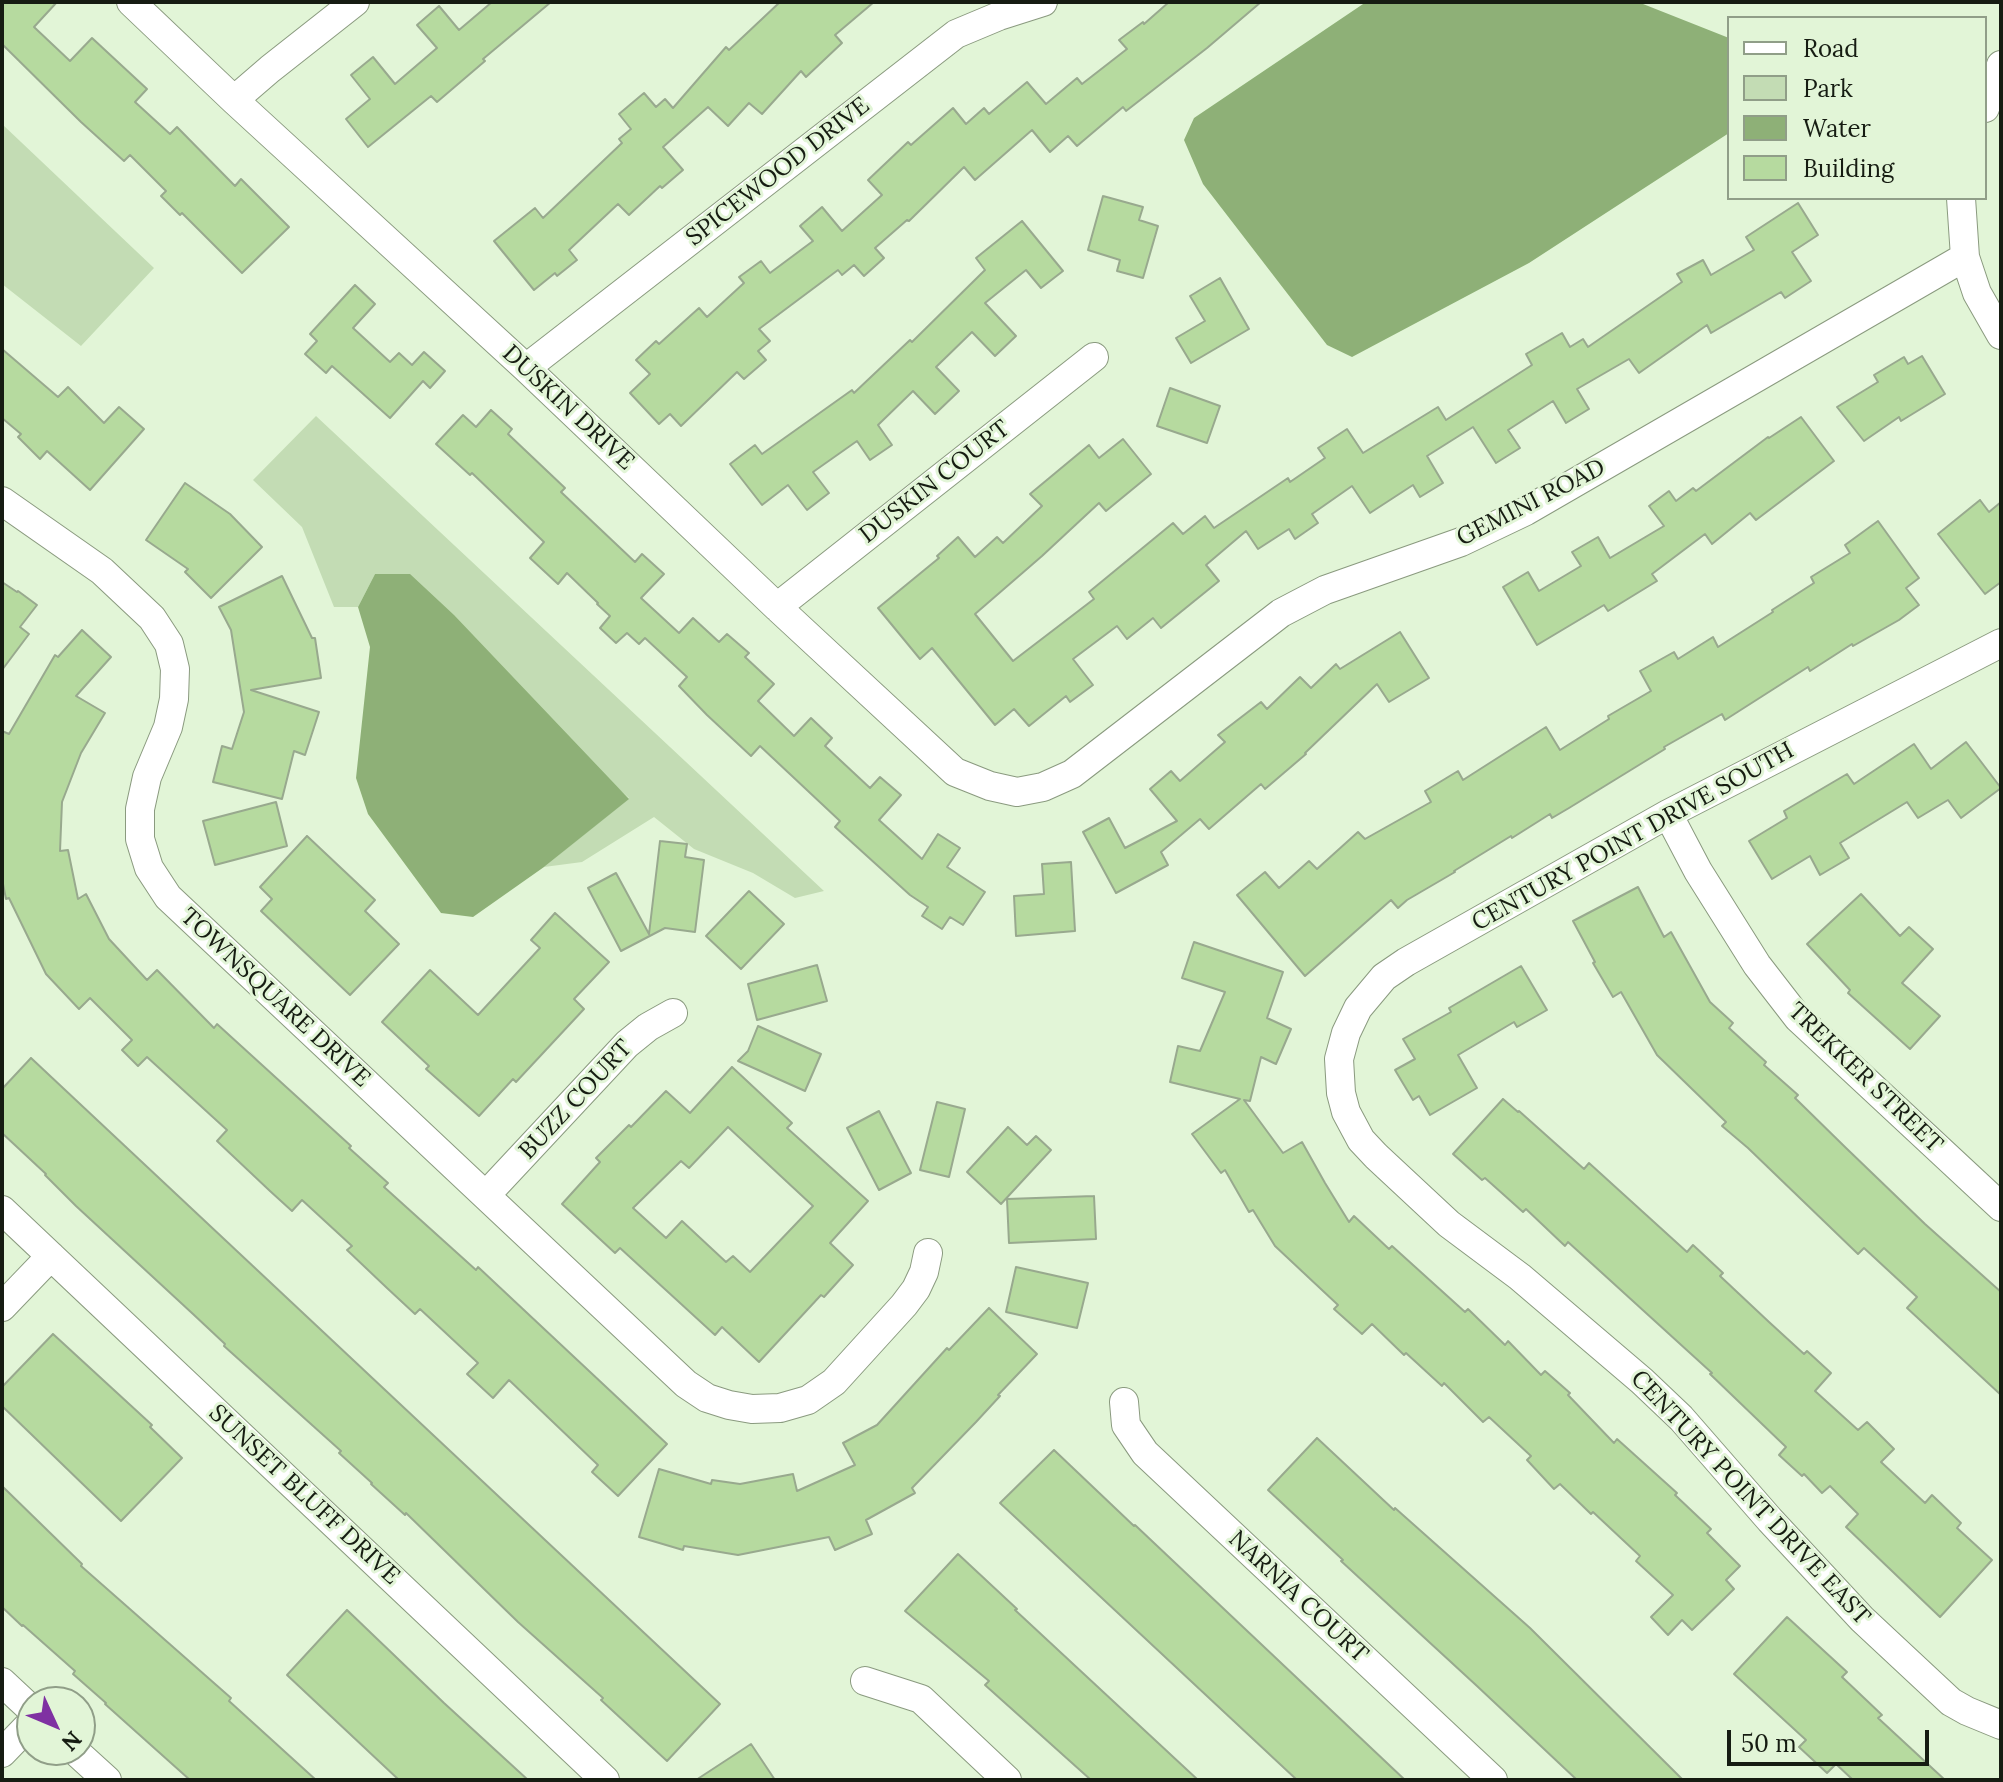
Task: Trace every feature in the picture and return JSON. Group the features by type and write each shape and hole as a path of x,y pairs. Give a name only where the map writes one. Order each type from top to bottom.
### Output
{"street":[{"name":"DUSKIN DRIVE","path":"131,2 955,772 990,786 1017,792"},
{"path":"234,100 355,2"},
{"name":"SPICEWOOD DRIVE","path":"526,368 956,34 1043,2"},
{"path":"1987,103 2001,65"},
{"path":"1961,200 1965,257 1977,293 2001,335"},
{"name":"GEMINI ROAD","path":"1017,792 1043,787 1072,774 1281,613 1325,590 1461,542 1526,511 1965,257"},
{"name":"DUSKIN COURT","path":"777,607 1094,357"},
{"name":"TOWNSQUARE DRIVE","path":"2,501 102,571 152,618 169,644 175,669 174,699 168,727 147,777 140,809 140,839 149,868 168,897 686,1384 707,1398 752,1409 780,1408 808,1400 834,1382 916,1289 928,1253"},
{"name":"CENTURY POINT DRIVE SOUTH","path":"1341,1093 1339,1059 1346,1033 1358,1008 1384,977 1406,962 1668,814 2001,643"},
{"name":"TREKKER STREET","path":"1668,814 1698,871 1757,965 1798,1018 2001,1207"},
{"name":"BUZZ COURT","path":"486,1195 627,1044 673,1013"},
{"name":"CENTURY POINT DRIVE EAST","path":"1341,1093 1346,1112 1361,1140 1376,1156 1449,1224 1520,1277 1681,1418 1862,1619 1951,1702 2001,1725"},
{"name":"SUNSET BLUFF DRIVE","path":"2,1210 605,1780"},
{"path":"2,1307 51,1256"},
{"name":"NARNIA COURT","path":"1124,1402 1126,1425 1145,1453 1493,1780"},
{"path":"865,1681 921,1699 1007,1780"},
{"path":"2,1753 16,1739"},
{"path":"92,1766 107,1780"}],"green space":[{"path":"2,124 154,268 81,346 2,284"},
{"path":"316,416 824,891 795,898 753,873 694,849 654,817 582,862 544,867 629,798 375,574 358,607 334,607 302,527 253,480"}],"water":[{"path":"1366,2 1638,2 1727,37 1727,134 1529,263 1352,357 1327,345 1203,184 1184,140 1194,118"},
{"path":"375,574 410,574 454,615 629,799 544,867 473,917 441,913 368,814 356,778 370,647 358,607"}],"building":[{"path":"2,2 57,2 34,27 70,61 92,38 147,89 135,102 170,134 177,127 235,186 241,179 289,227 242,273 161,196 166,191 130,155 124,161 2,44"},
{"path":"492,2 551,2 437,102 431,96 368,147 346,119 370,99 351,75 373,57 395,84 437,48 417,25 439,6 459,30"},
{"path":"780,2 874,2 835,35 842,43 806,77 801,71 762,114 749,103 728,126 708,107 663,147 683,170 662,188 660,186 629,215 618,204 569,250 577,260 534,290 494,241 535,208 543,218 622,143 619,139 631,129 619,114 644,93 656,107 665,99 673,108 726,47 729,50"},
{"path":"1169,2 1261,2 1207,48 1126,111 1123,107 1077,146 1068,136 1050,152 1032,130 975,180 964,167 909,221 875,248 884,258 864,276 854,265 842,275 838,270 759,329 770,341 758,351 766,360 744,379 737,372 681,426 670,414 659,424 630,393 650,374 636,360 656,341 659,344 699,308 707,317 744,283 739,277 761,261 770,273 813,241 800,226 822,207 842,231 882,195 868,180 908,142 911,145 953,108 966,124 984,108 989,114 1027,82 1046,104 1077,78 1082,84 1127,49 1119,40"},
{"path":"1103,196 1143,207 1139,220 1158,226 1143,278 1117,271 1120,260 1088,250"},
{"path":"1798,203 1818,235 1792,252 1811,281 1785,298 1781,292 1711,333 1707,325 1639,373 1629,359 1577,389 1589,409 1566,423 1553,401 1508,430 1520,448 1496,463 1473,427 1427,456 1443,483 1420,497 1413,485 1370,513 1352,486 1312,514 1318,523 1295,539 1289,529 1258,549 1246,531 1206,565 1219,581 1161,628 1153,618 1127,639 1117,626 1073,659 1093,685 1070,702 1066,696 1029,726 1014,709 995,725 932,648 920,659 878,608 939,558 937,556 958,537 975,557 997,537 1003,543 1042,506 1030,494 1089,445 1099,458 1123,439 1151,474 1106,511 1099,503 975,614 1013,661 1094,599 1089,592 1173,523 1183,534 1205,516 1214,528 1288,478 1290,482 1325,458 1318,448 1347,429 1363,453 1438,407 1446,420 1532,365 1526,354 1562,333 1570,347 1583,339 1588,347 1682,282 1677,274 1703,260 1711,275 1754,250 1746,237"},
{"path":"1022,221 1063,271 1041,288 1026,270 985,303 1016,336 995,356 972,332 936,367 959,391 935,414 913,391 878,425 892,445 870,460 857,441 813,472 829,493 807,510 788,485 762,505 730,464 755,445 762,454 852,390 854,393 910,340 912,342 985,270 976,258"},
{"path":"1220,278 1249,329 1191,363 1176,338 1205,321 1190,296"},
{"path":"355,285 375,304 353,328 390,362 399,353 412,365 424,352 445,371 430,388 423,381 390,418 332,366 326,373 305,354 317,341 310,334"},
{"path":"2,349 58,397 68,387 104,423 119,407 144,429 90,490 47,451 40,459 18,437 21,434 2,418"},
{"path":"1922,356 1945,394 1901,421 1899,417 1864,441 1837,407 1878,382 1874,375 1904,357 1908,364"},
{"path":"1170,388 1220,406 1207,443 1157,426"},
{"path":"491,410 512,429 508,434 565,488 561,492 635,562 642,554 664,574 641,598 679,633 693,618 719,642 727,634 749,653 745,657 774,684 758,701 794,736 811,718 832,738 825,746 870,788 880,777 901,795 879,820 922,859 938,834 960,848 947,867 985,892 963,925 950,917 942,929 922,916 928,907 910,895 835,827 840,821 760,746 751,756 707,715 679,686 687,677 645,638 639,644 627,633 616,643 600,628 610,616 598,603 567,573 558,584 530,558 544,542 472,473 470,475 436,444 463,415 476,427"},
{"path":"1801,417 1834,461 1756,520 1750,513 1712,544 1705,534 1652,574 1657,581 1608,611 1604,605 1537,645 1503,587 1528,572 1539,591 1581,566 1572,552 1598,537 1610,558 1664,526 1649,506 1669,491 1676,501 1693,488 1696,491 1768,437"},
{"path":"185,483 230,514 262,547 211,598 185,572 188,569 146,540"},
{"path":"1980,500 1989,512 2001,502 2001,582 1985,594 1938,534"},
{"path":"1878,521 1919,578 1906,588 1919,605 1899,620 1852,644 1810,671 1808,667 1725,720 1722,714 1664,747 1552,818 1550,814 1511,836 1398,908 1391,900 1305,976 1237,895 1265,872 1279,888 1309,861 1317,869 1358,832 1365,839 1431,802 1425,791 1458,771 1463,780 1546,727 1560,750 1609,719 1608,716 1651,691 1640,671 1674,652 1678,659 1713,637 1718,647 1814,583 1811,577 1850,553 1845,545"},
{"path":"282,576 312,638 315,638 321,678 251,690 319,712 305,755 294,751 282,799 213,782 222,746 232,749 244,712 231,630 219,607"},
{"path":"2,582 37,605 20,627 29,634 2,670"},
{"path":"82,630 111,657 76,696 105,713 81,753 62,802 60,851 68,850 78,899 86,894 109,939 147,980 157,970 214,1028 217,1024 351,1146 349,1148 388,1183 384,1187 476,1270 478,1267 667,1444 618,1496 592,1472 598,1465 509,1380 493,1398 467,1374 478,1363 420,1309 415,1314 347,1250 352,1246 302,1200 292,1211 270,1191 217,1141 227,1130 147,1057 138,1066 122,1050 132,1040 90,998 79,1009 46,974 9,898 6,899 2,879 2,731 9,734 55,655 58,657"},
{"path":"1400,632 1429,678 1389,702 1377,684 1306,754 1265,789 1261,784 1209,829 1200,819 1161,852 1168,865 1116,893 1083,832 1109,818 1125,848 1177,821 1150,789 1171,771 1180,781 1225,742 1218,735 1261,702 1267,709 1300,677 1311,688 1336,664 1340,669"},
{"path":"1966,742 2001,788 1961,818 1948,800 1918,818 1907,802 1840,843 1849,858 1820,875 1810,856 1772,879 1749,841 1787,818 1784,811 1847,774 1854,784 1914,744 1931,769"},
{"path":"276,802 287,846 215,865 203,821"},
{"path":"307,836 375,900 365,911 399,944 350,995 261,911 272,899 260,887"},
{"path":"660,841 687,844 685,857 704,860 695,932 665,928 621,951 588,888 616,873 649,934"},
{"path":"1071,862 1075,931 1016,936 1014,896 1044,894 1042,864"},
{"path":"1638,887 1664,937 1671,932 1710,1002 1733,1023 1729,1028 1766,1062 1764,1065 1798,1095 1795,1098 1845,1147 2001,1292 2001,1395 1907,1308 1917,1297 1864,1248 1858,1254 1722,1126 1726,1122 1657,1055 1621,992 1613,997 1573,921"},
{"path":"749,891 784,924 741,969 706,936"},
{"path":"1861,894 1900,936 1909,927 1933,949 1902,983 1940,1016 1910,1049 1848,993 1850,990 1807,944"},
{"path":"555,913 609,962 574,999 584,1009 516,1082 513,1079 479,1116 426,1069 429,1066 382,1022 430,970 478,1015 540,948 531,940"},
{"path":"1194,942 1283,972 1267,1018 1291,1029 1276,1064 1261,1057 1250,1101 1244,1100 1283,1153 1302,1142 1349,1222 1354,1216 1465,1312 1468,1309 1505,1345 1508,1341 1541,1375 1545,1371 1570,1393 1568,1395 1614,1443 1617,1439 1677,1493 1675,1495 1711,1529 1707,1533 1740,1566 1726,1580 1734,1589 1692,1630 1682,1620 1668,1635 1651,1617 1673,1595 1636,1561 1640,1556 1593,1512 1591,1514 1560,1484 1554,1489 1527,1460 1531,1456 1489,1417 1483,1422 1444,1383 1442,1386 1406,1353 1404,1355 1372,1324 1362,1334 1334,1309 1338,1305 1275,1246 1253,1210 1249,1212 1225,1170 1221,1173 1192,1134 1240,1099 1170,1082 1178,1046 1200,1051 1225,992 1182,978"},
{"path":"817,965 827,1001 757,1020 748,984"},
{"path":"1521,966 1547,1010 1517,1027 1514,1022 1458,1055 1477,1088 1430,1115 1419,1096 1413,1100 1395,1070 1415,1059 1403,1039"},
{"path":"758,1026 821,1054 805,1091 738,1061 748,1051"},
{"path":"31,1058 720,1704 667,1761 406,1513 371,1484 339,1453 341,1451 224,1346 2,1133 2,1089"},
{"path":"732,1067 792,1123 787,1128 868,1201 830,1243 853,1265 759,1362 722,1327 715,1335 620,1248 615,1253 562,1204 600,1162 596,1158 666,1091 690,1113","holes":["728,1127 813,1206 750,1272 733,1256 726,1262 682,1221 666,1238 633,1208 681,1161 689,1168"]},
{"path":"1503,1099 1584,1169 1589,1163 1687,1252 1693,1245 1723,1273 1720,1276 1769,1322 1804,1354 1807,1351 1831,1373 1815,1391 1858,1430 1867,1422 1894,1449 1881,1462 1925,1503 1932,1495 1961,1523 1957,1528 1992,1560 1940,1617 1846,1527 1858,1514 1830,1486 1822,1493 1779,1455 1786,1447 1712,1373 1568,1242 1565,1246 1526,1209 1523,1212 1453,1154"},
{"path":"937,1102 965,1109 949,1177 920,1170"},
{"path":"879,1111 911,1173 879,1190 847,1128"},
{"path":"1008,1127 1027,1145 1036,1136 1051,1150 1001,1204 967,1172"},
{"path":"1094,1196 1096,1239 1009,1243 1007,1199"},
{"path":"1016,1267 1088,1283 1077,1328 1006,1312"},
{"path":"989,1308 1037,1354 912,1488 915,1493 866,1520 872,1534 835,1550 829,1537 738,1555 684,1546 683,1550 639,1537 659,1469 711,1484 712,1480 740,1484 793,1474 797,1491 855,1465 843,1443 877,1425 947,1348 949,1350"},
{"path":"53,1334 152,1425 150,1427 182,1458 121,1521 2,1406 2,1387"},
{"path":"1317,1438 1394,1510 1530,1628 1683,1780 1577,1780 1341,1561 1268,1490"},
{"path":"1054,1450 1405,1780 1297,1780 1000,1503"},
{"path":"2,1486 81,1566 231,1698 229,1701 316,1780 190,1780 105,1704 96,1694 96,1686 87,1686 73,1674 75,1671 2,1607"},
{"path":"958,1554 1198,1780 1091,1780 985,1685 989,1681 905,1611"},
{"path":"347,1610 528,1780 399,1780 287,1675"},
{"path":"1787,1617 1847,1672 1842,1677 1882,1715 1878,1718 1945,1780 1853,1780 1836,1764 1827,1773 1799,1747 1806,1740 1734,1674"},
{"path":"751,1744 775,1780 696,1780"}]}
